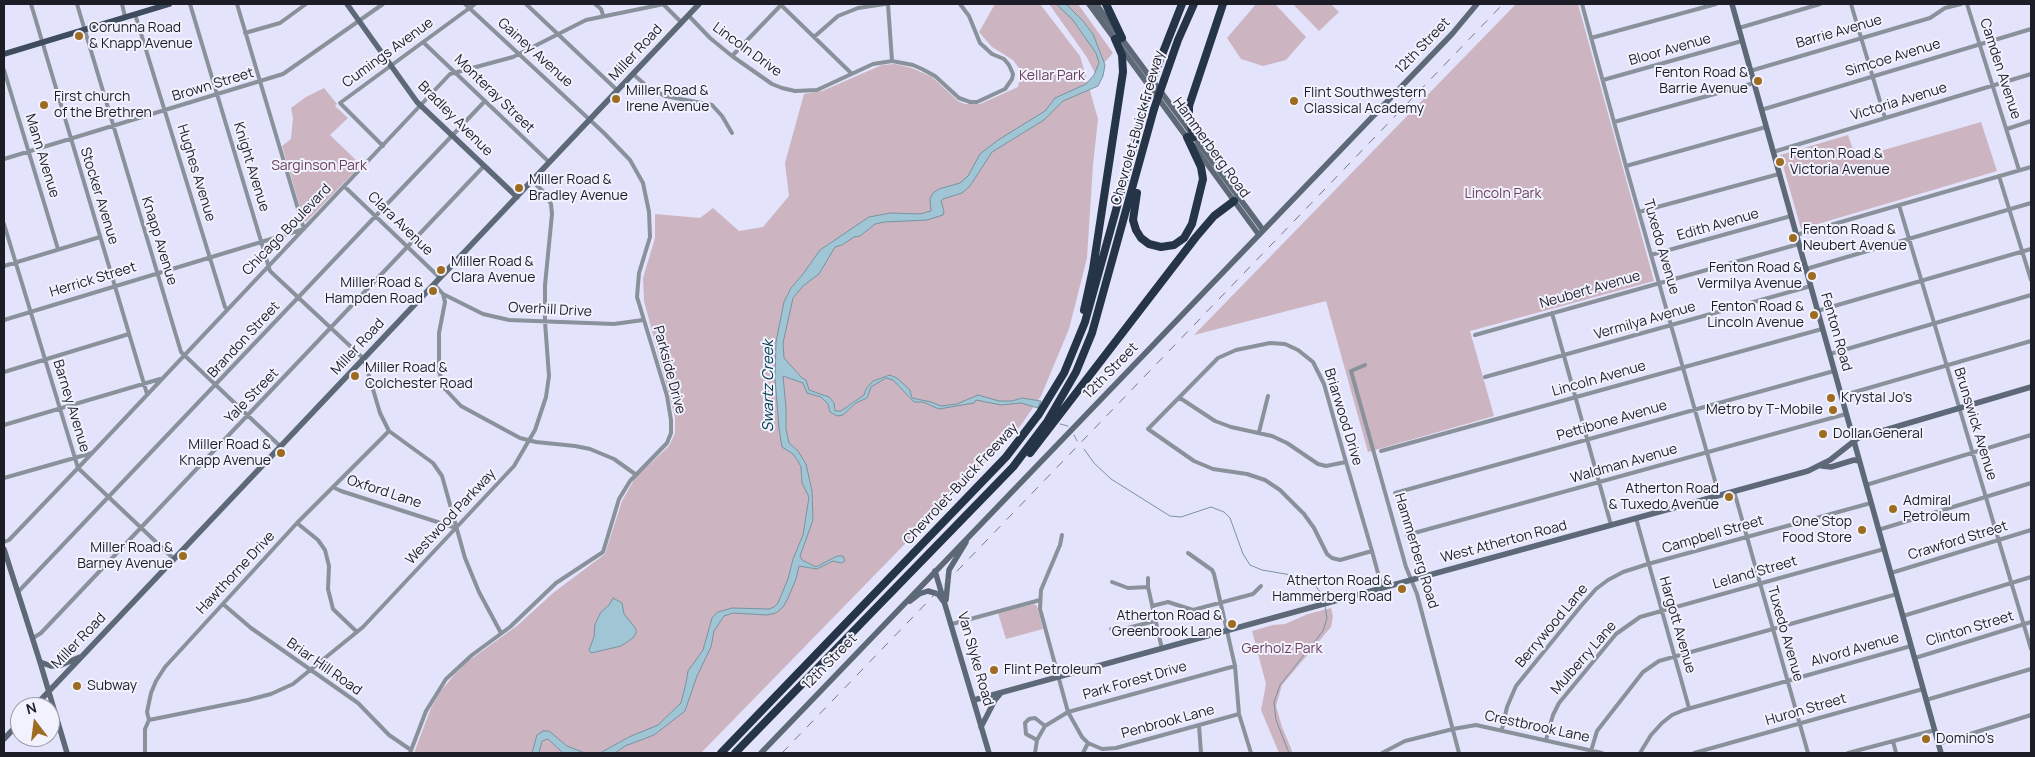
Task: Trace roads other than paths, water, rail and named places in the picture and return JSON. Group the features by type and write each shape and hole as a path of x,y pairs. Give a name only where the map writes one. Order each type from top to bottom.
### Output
{"highway":[{"path":"1077,344 1093,269 1123,72 1122,55 1118,39 1106,4"},
{"path":"1157,69 1167,28 1177,4"},
{"name":"Chevrolet-Buick Freeway","path":"721,753 1006,457 1046,404 1077,344 1095,290 1147,98 1182,4"},
{"name":"Chevrolet-Buick Freeway","path":"735,753 1013,467 1058,404 1086,348 1102,304 1154,108 1178,40 1194,4"},
{"path":"1146,143 1134,208 1134,223 1138,235 1145,241 1157,247 1166,247 1178,243 1187,234 1192,224 1202,188 1203,175 1191,137 1189,106 1223,4"},
{"path":"1013,467 1030,453 1200,231 1214,216 1234,201"}],"main road":[{"path":"4,54 169,4"}],"street":[{"name":"Stocker Avenue","path":"31,4 147,394"},
{"name":"Knapp Avenue","path":"77,4 112,127 181,352 281,447"},
{"path":"122,4 126,17"},
{"name":"Knight Avenue","path":"190,4 270,271 364,359"},
{"path":"237,4 304,229"},
{"path":"245,33 280,22 306,4"},
{"name":"Bradley Avenue","path":"348,4 420,106 517,197"},
{"name":"Brown Street","path":"4,159 284,74 383,4"},
{"name":"Gainey Avenue","path":"465,4 591,119"},
{"name":"Cumings Avenue","path":"382,146 340,103 475,4"},
{"path":"526,4 618,91"},
{"path":"595,4 601,9 603,15"},
{"path":"664,4 681,22"},
{"name":"Chicago Boulevard","path":"4,542 9,540 78,468 450,74 518,54 586,20 664,4"},
{"name":"Miller Road","path":"43,697 699,4"},
{"path":"732,56 782,4 851,73"},
{"path":"814,37 838,16 858,8 886,4 892,61"},
{"name":"Lincoln Drive","path":"688,15 710,38 732,56 772,84 794,91 809,91 824,87 873,64 892,61 913,64 929,72 960,98 970,102 984,100 1009,85 1012,79 1012,70 1004,59 992,54 980,43 968,16 960,4"},
{"name":"Hammerberg Road","path":"1089,4 1235,192 1261,232"},
{"name":"Hammerberg Road","path":"1096,4 1118,39"},
{"name":"12th Street","path":"761,753 1452,34 1477,4"},
{"name":"Tuxedo Avenue","path":"1582,4 1719,495"},
{"path":"1591,38 1716,4"},
{"name":"Fenton Road","path":"1732,4 1941,753"},
{"path":"1738,28 1820,4"},
{"path":"1851,4 1885,118"},
{"name":"Barrie Avenue","path":"1750,70 1930,18 1945,8 1961,4"},
{"name":"Camden Avenue","path":"1967,4 2019,170"},
{"name":"Hughes Avenue","path":"136,14 227,310"},
{"name":"Simcoe Avenue","path":"1761,110 2031,28"},
{"name":"Bloor Avenue","path":"1603,80 1742,41"},
{"name":"Monteray Street","path":"423,42 549,162"},
{"name":"Mann Avenue","path":"4,70 58,250"},
{"path":"633,74 649,88 665,96 712,105 722,116 732,133"},
{"name":"Victoria Avenue","path":"1773,152 2031,74"},
{"path":"1614,122 1754,82"},
{"name":"Brandon Street","path":"18,593 484,101"},
{"name":"Parkside Drive","path":"411,752 426,711 438,690 459,666 524,615 556,583 603,552 619,499 635,474 667,443 671,433 672,420 667,396 637,298 639,273 650,237 646,193 643,183 630,160 591,119"},
{"path":"2007,129 2031,121"},
{"path":"1626,166 1766,127"},
{"name":"Hammerberg Road","path":"1191,137 1234,201 1261,232"},
{"name":"Yale Street","path":"33,638 41,634 484,166"},
{"path":"1796,236 2031,167"},
{"path":"1639,212 1779,174"},
{"path":"1999,176 2031,280"},
{"name":"Westwood Parkway","path":"149,720 271,694 293,684 357,632 514,466 530,441 546,396 549,376 544,322 545,285 552,214 551,204 544,192 532,181"},
{"name":"Clara Avenue","path":"345,187 440,278"},
{"path":"1234,201 1235,192"},
{"path":"1806,269 2031,203"},
{"name":"Brunswick Avenue","path":"1899,205 2031,649"},
{"name":"Edith Avenue","path":"1651,255 1791,216"},
{"name":"Barney Avenue","path":"4,224 78,468 174,559"},
{"name":"Herrick Street","path":"4,320 114,285 304,229"},
{"path":"4,266 100,237"},
{"name":"Neubert Avenue","path":"1475,335 1799,244"},
{"path":"1817,311 2031,249"},
{"name":"Overhill Drive","path":"434,284 443,294 483,314 496,318 519,321 620,324 643,320"},
{"name":"Vermilya Avenue","path":"1485,377 1811,286"},
{"path":"443,294 445,302 439,333 439,372 445,389 461,406 487,422 530,441 575,446 599,452 635,474"},
{"path":"1830,354 2031,294"},
{"path":"1552,313 1611,525"},
{"name":"Lincoln Avenue","path":"1381,451 1822,329"},
{"path":"4,372 129,334"},
{"path":"1841,396 2031,340"},
{"name":"Briarwood Drive","path":"1372,550 1340,560 1332,558 1327,554 1304,514 1280,490 1265,480 1247,474 1213,469 1194,460 1148,429 1218,358 1236,350 1270,343 1292,346 1307,356 1319,370 1372,550 1382,588"},
{"path":"364,359 380,413 389,431 433,462 442,476 448,492 456,528 479,592 501,633"},
{"name":"Hammerberg Road","path":"1365,366 1351,371 1406,566 1417,594 1459,753"},
{"name":"Pettibone Avenue","path":"1396,493 1834,371"},
{"path":"4,425 162,378"},
{"name":"West Atherton Road","path":"974,700 1819,466 1834,457 1854,440 2031,387"},
{"path":"1259,432 1268,396"},
{"path":"1180,398 1215,421 1230,427 1259,432 1287,443 1318,464 1326,466 1346,462"},
{"name":"Waldman Avenue","path":"1407,536 1846,414"},
{"name":"Hawthorne Drive","path":"145,753 145,729 149,720 147,712 156,681 178,651 297,523 389,431"},
{"path":"1866,485 2031,435"},
{"path":"4,478 92,453"},
{"path":"1819,466 1831,467 1854,460 1859,461"},
{"path":"1878,530 2031,483"},
{"name":"Oxford Lane","path":"333,487 456,528"},
{"name":"Tuxedo Avenue","path":"1734,491 1808,753"},
{"name":"Campbell Street","path":"1648,564 1871,503"},
{"name":"Hargott Avenue","path":"1636,518 1689,708"},
{"path":"297,523 318,540 325,550 330,566 328,588 333,609 357,632"},
{"name":"Crawford Street","path":"1891,573 2031,530"},
{"path":"946,605 950,570 971,534"},
{"path":"1062,535 1060,545 1041,590 1040,609 1068,712 1077,729 1088,743 1083,753"},
{"path":"4,549 67,753"},
{"name":"Leland Street","path":"1661,610 1884,549"},
{"path":"1188,553 1212,570 1234,666 1239,714 1251,753"},
{"name":"Berrywood Lane","path":"1502,729 1507,707 1516,686 1586,600 1608,580 1623,572 1648,564"},
{"name":"Van Slyke Road","path":"935,571 989,753"},
{"name":"Alvord Avenue","path":"1903,616 2031,577"},
{"path":"1148,578 1148,587 1162,649"},
{"path":"1112,582 1128,588 1148,587"},
{"path":"1152,606 1168,602 1193,610 1253,594 1261,586"},
{"path":"886,622 923,592 936,592 946,605"},
{"path":"1591,751 1597,730 1643,672 1659,661 1896,594"},
{"path":"952,624 1040,600"},
{"name":"Briar Hill Road","path":"222,604 251,628 358,704 388,735 411,752"},
{"name":"Mulberry Lane","path":"1546,740 1553,715 1559,703 1616,634 1640,617 1661,610"},
{"path":"1111,629 1124,629 1155,621"},
{"name":"Clinton Street","path":"1914,658 2031,622"},
{"name":"Alvord Avenue","path":"1640,753 1651,735 1662,723 1672,715 1689,708 1911,646"},
{"path":"40,662 51,666 62,665 84,655"},
{"name":"Park Forest Drive","path":"1035,753 1037,740 1046,726 1068,712 1234,666"},
{"path":"1926,700 2031,669"},
{"name":"Huron Street","path":"1694,753 1923,689"},
{"path":"982,727 995,700 1001,693"},
{"name":"Penbrook Lane","path":"1088,743 1100,751 1116,748 1239,714"},
{"path":"1938,744 2031,715"},
{"path":"1037,740 1026,734 1025,723 1029,719 1035,718 1046,726"},
{"path":"1199,725 1201,753"},
{"name":"Crestbrook Lane","path":"1382,753 1405,742 1452,729 1476,725 1502,729 1602,753"},
{"path":"1848,753 1934,730"},
{"path":"1893,741 1896,753"}],"water":[{"path":"1056,4 1066,4 1093,34 1105,65 1103,76 1098,86 1063,101 1044,120 992,152 970,186 962,193 941,201 944,211 943,215 927,220 875,224 860,236 854,237 835,247 819,274 803,286 793,298 783,343 784,358 806,380 809,390 829,397 834,403 835,411 841,411 864,395 866,389 873,381 890,375 897,378 910,390 912,398 941,406 957,404 978,395 999,401 1012,401 1022,398 1041,401 1038,408 1021,403 1001,405 976,400 974,403 939,409 923,402 914,402 893,380 886,378 871,387 867,398 856,403 843,415 837,416 830,412 828,404 821,397 807,393 803,383 783,376 786,429 789,443 798,451 806,464 812,491 813,520 800,556 802,560 816,567 837,556 843,556 845,561 841,563 833,561 817,569 799,566 788,598 783,607 776,613 767,615 733,613 724,616 714,631 711,647 697,676 685,711 654,735 625,746 615,753 600,753 629,737 658,725 681,703 688,671 703,650 712,618 718,612 732,608 769,609 774,607 778,603 788,579 793,559 803,535 809,497 802,483 801,467 798,461 793,454 782,447 779,428 775,378 776,342 784,302 791,288 820,250 869,217 891,213 920,214 931,211 930,199 933,193 939,189 960,183 968,176 980,154 998,140 1045,111 1055,98 1086,84 1094,75 1099,63 1096,53 1072,19"},
{"path":"613,598 622,603 624,614 636,629 636,633 633,638 621,646 591,653 589,650 594,637 595,624 601,612 609,605"},
{"path":"543,731 549,731 567,746 585,753 563,753 548,739 542,741 539,753 532,753 537,735"}],"waterway":[{"path":"1060,424 1068,426"},
{"path":"1074,435 1077,441"},
{"path":"1084,449 1094,463 1111,479 1170,516 1181,517 1211,507 1224,512 1230,518 1243,554 1250,565 1262,570 1309,578 1322,594 1324,602"},
{"path":"1289,753 1276,720 1274,702 1280,685 1323,631 1327,618 1325,606"}],"railway":[{"path":"782,753 1503,4"}],"place":[{"name":"Corunna Road & Knapp Avenue","path":"79,36"},
{"name":"Fenton Road & Barrie Avenue","path":"1758,81"},
{"name":"Miller Road & Irene Avenue","path":"616,99"},
{"name":"Flint Southwestern Classical Academy","path":"1294,101"},
{"name":"First church of the Brethren","path":"44,105"},
{"name":"Fenton Road & Victoria Avenue","path":"1780,162"},
{"name":"Miller Road & Bradley Avenue","path":"519,188"},
{"name":"Fenton Road & Neubert Avenue","path":"1793,238"},
{"name":"Miller Road & Clara Avenue","path":"441,270"},
{"name":"Fenton Road & Vermilya Avenue","path":"1812,276"},
{"name":"Miller Road & Hampden Road","path":"433,291"},
{"name":"Fenton Road & Lincoln Avenue","path":"1814,315"},
{"name":"Miller Road & Colchester Road","path":"355,376"},
{"name":"Krystal Jo's","path":"1831,398"},
{"name":"Metro by T-Mobile","path":"1833,410"},
{"name":"Dollar General","path":"1823,434"},
{"name":"Miller Road & Knapp Avenue","path":"281,453"},
{"name":"Atherton Road & Tuxedo Avenue","path":"1729,497"},
{"name":"Admiral Petroleum","path":"1893,509"},
{"name":"One Stop Food Store","path":"1862,530"},
{"name":"Miller Road & Barney Avenue","path":"183,556"},
{"name":"Atherton Road & Hammerberg Road","path":"1402,589"},
{"name":"Atherton Road & Greenbrook Lane","path":"1232,624"},
{"name":"Flint Petroleum","path":"994,670"},
{"name":"Subway","path":"77,686"},
{"name":"Domino's","path":"1926,739"}],"park label":[{"name":"Kellar Park","path":"1052,76"},
{"name":"Sarginson Park","path":"319,166"},
{"name":"Lincoln Park","path":"1503,194"},
{"name":"Gerholz Park","path":"1282,649"}],"water label":[{"name":"Swartz Creek","path":"769,386"}]}
